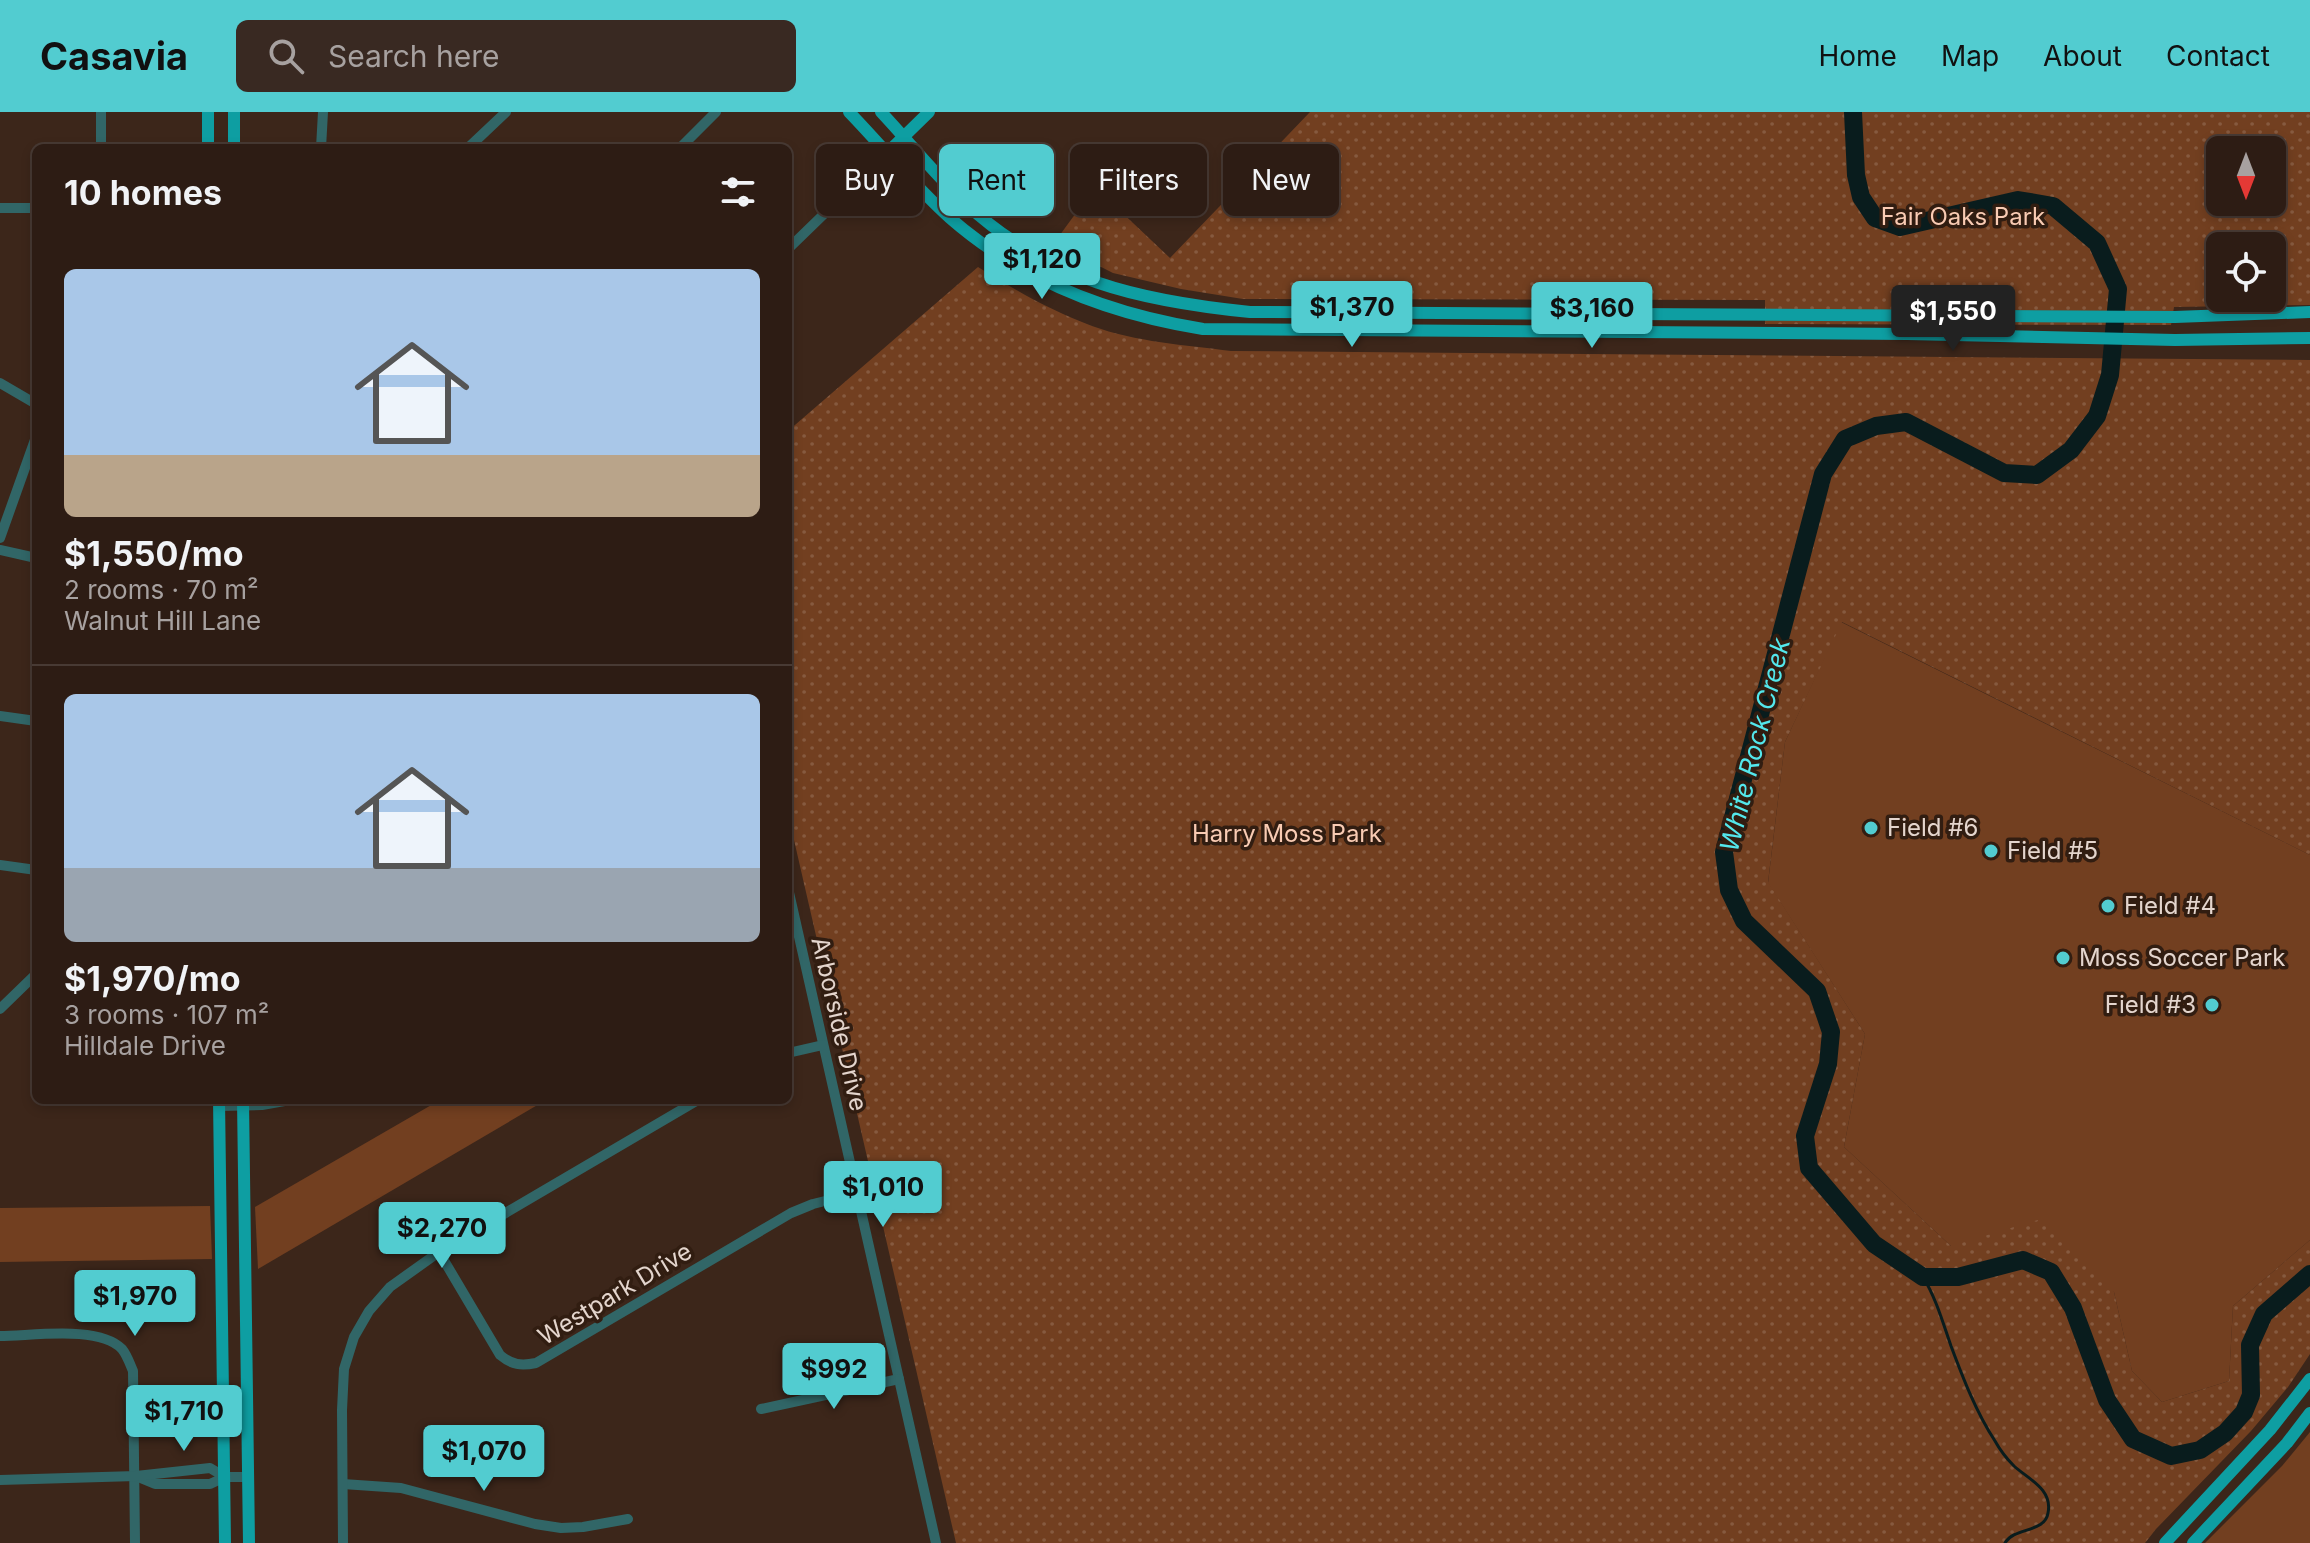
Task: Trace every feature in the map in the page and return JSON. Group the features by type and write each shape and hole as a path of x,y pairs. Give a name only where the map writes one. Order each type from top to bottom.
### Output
{"main road":[{"path":"208,112 208,144"},
{"path":"234,112 234,144"},
{"path":"849,112 880,144"},
{"path":"881,112 963,201 984,219 1067,271 1140,297 1250,312 2175,317 2310,312"},
{"path":"896,144 929,112"},
{"path":"923,189 975,239 1032,276 1067,293 1140,317 1203,329 2175,340 2310,338"},
{"path":"219,1104 225,1543"},
{"path":"243,1104 249,1543"},
{"path":"2165,1543 2270,1430 2310,1379"},
{"path":"2193,1543 2287,1443 2310,1413"}],"street":[{"path":"101,112 101,144"},
{"path":"321,144 323,112"},
{"path":"472,144 506,112"},
{"path":"684,144 716,113"},
{"path":"0,208 32,208"},
{"path":"792,245 822,216"},
{"path":"0,383 32,402"},
{"path":"0,538 32,448"},
{"path":"0,550 32,557"},
{"path":"0,716 32,720"},
{"path":"0,865 32,869"},
{"name":"Arborside Drive","path":"792,906 936,1543"},
{"path":"0,1009 32,978"},
{"path":"792,1052 823,1045"},
{"path":"343,1543 344,1369 354,1337 369,1311 390,1287 439,1252 691,1104"},
{"name":"Westpark Drive","path":"439,1252 500,1355 515,1365 525,1366 536,1363 791,1213 857,1193"},
{"path":"0,1336 92,1334 121,1348 133,1371 135,1543"},
{"path":"761,1409 899,1379"},
{"path":"0,1480 136,1476 155,1484 210,1484 225,1477 249,1477"},
{"path":"343,1484 401,1488 535,1524 561,1528 628,1519"}],"green space":[{"name":"Fair Oaks Park","path":"1310,112 2310,112 2310,305 2286,305 2286,232 2206,232 2206,307 2174,307 2171,325 1765,324 1765,300 1243,299 1113,273 1054,243 1074,216 1126,216 1170,258 1223,203 1223,216 1339,216 1339,144 1279,144"},
{"name":"Harry Moss Park","path":"978,267 1034,300 1092,326 1143,339 1231,351 2310,360 2310,855 1842,622 1785,742 1768,882 1865,1034 1844,1147 1951,1246 2041,1219 2114,1292 2132,1371 2162,1402 2229,1381 2233,1306 2310,1240 2310,1354 2288,1387 2251,1431 2145,1543 956,1543 792,831 792,428"},
{"name":"Moss Soccer Park","path":"1841,622 2310,855 2310,1240 2233,1306 2229,1381 2162,1402 2132,1371 2114,1292 1951,1246 1844,1147 1865,1034 1768,883 1785,742"},
{"path":"433,1104 539,1104 258,1269 255,1207"},
{"path":"210,1206 212,1259 0,1262 0,1208"},
{"path":"2310,1432 2310,1543 2205,1543 2282,1466"}],"waterway":[{"name":"White Rock Creek","path":"1853,112 1856,175 1861,197 1875,218 1900,227 2018,200 2053,206 2097,243 2118,289 2110,375 2097,416 2071,450 2037,475 2004,473 1906,422 1876,426 1845,439 1823,474 1724,852 1729,890 1744,921 1817,991 1831,1032 1828,1064 1805,1136 1809,1168 1874,1244 1923,1277 1958,1277 2023,1260 2051,1272 2073,1308 2107,1400 2133,1439 2171,1456 2200,1450 2225,1433 2244,1412 2251,1395 2250,1345 2264,1314 2310,1274"},
{"path":"1923,1277 1965,1382 1988,1430 2014,1466 2038,1485 2047,1497 2046,1519 2035,1527 2015,1534 2005,1543"}],"place":[{"name":"Field #6","path":"1871,828"},
{"name":"Field #5","path":"1991,851"},
{"name":"Field #4","path":"2108,906"},
{"name":"Moss Soccer Park","path":"2063,958"},
{"name":"Field #3","path":"2212,1005"}]}
